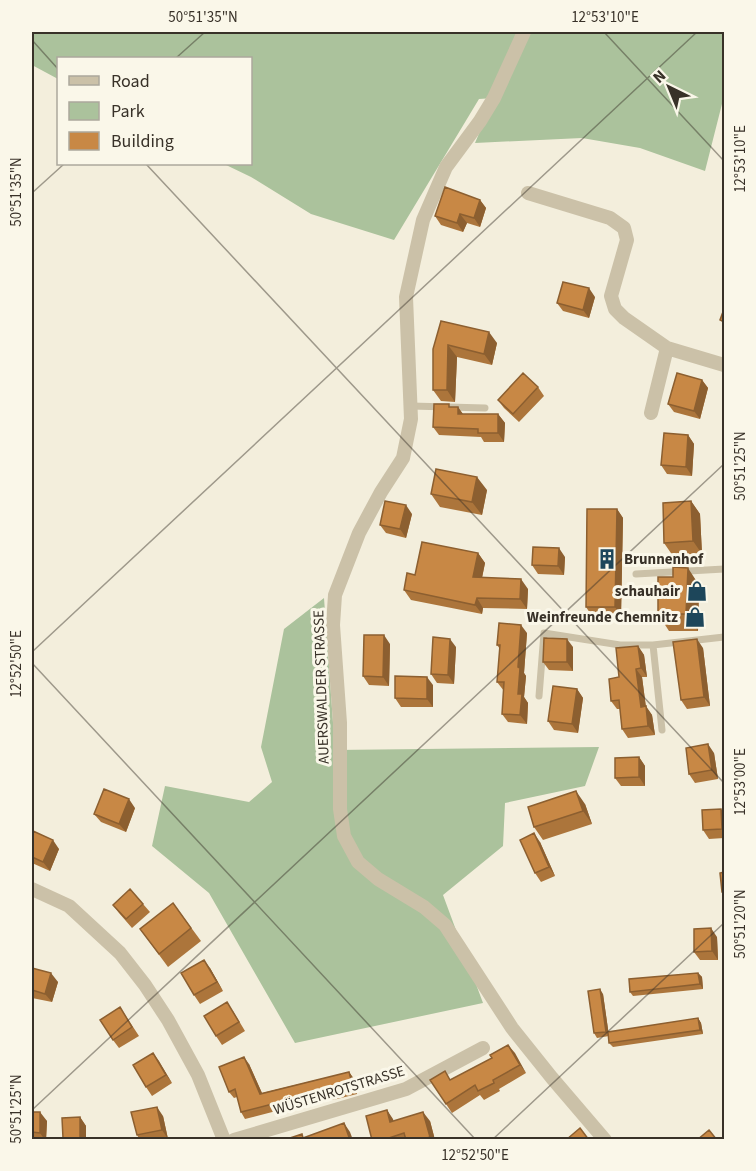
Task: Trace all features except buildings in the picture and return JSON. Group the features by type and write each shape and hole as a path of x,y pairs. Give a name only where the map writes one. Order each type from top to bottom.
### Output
{"street":[{"name":"AUERSWALDER STRASSE","path":"524,32 494,98 446,167 423,220 406,297 411,419 402,458 359,533 335,595 333,625 340,723 340,809 344,836 358,862 378,879 424,908 445,925 512,1028 605,1140"},
{"path":"528,193 610,218 624,228 627,240 611,296 615,309 624,318 667,348 724,365"},
{"path":"651,412 667,348"},
{"path":"32,889 69,906 120,953 145,985 168,1020 198,1075 224,1140"},
{"name":"WÜSTENROTSTRASSE","path":"234,1140 406,1089 483,1048"}],"lane":[{"path":"411,406 485,408"},
{"path":"636,574 724,569"},
{"path":"539,696 544,633 620,645 653,645 724,637"},
{"path":"653,645 662,730"}],"green space":[{"path":"32,32 724,32 724,96 705,171 640,148 582,138 475,143 494,98 479,99 394,240 311,214 251,177 226,165 252,165 252,57 57,57 57,78 32,65"},
{"path":"324,598 335,750 599,747 585,786 505,803 503,846 443,895 483,1003 295,1043 209,893 152,846 165,786 249,802 272,782 261,747 284,629"}],"place":[{"name":"Brunnenhof","path":"607,559"},
{"name":"schauhair","path":"697,591"},
{"name":"Weinfreunde Chemnitz","path":"695,617"}]}
